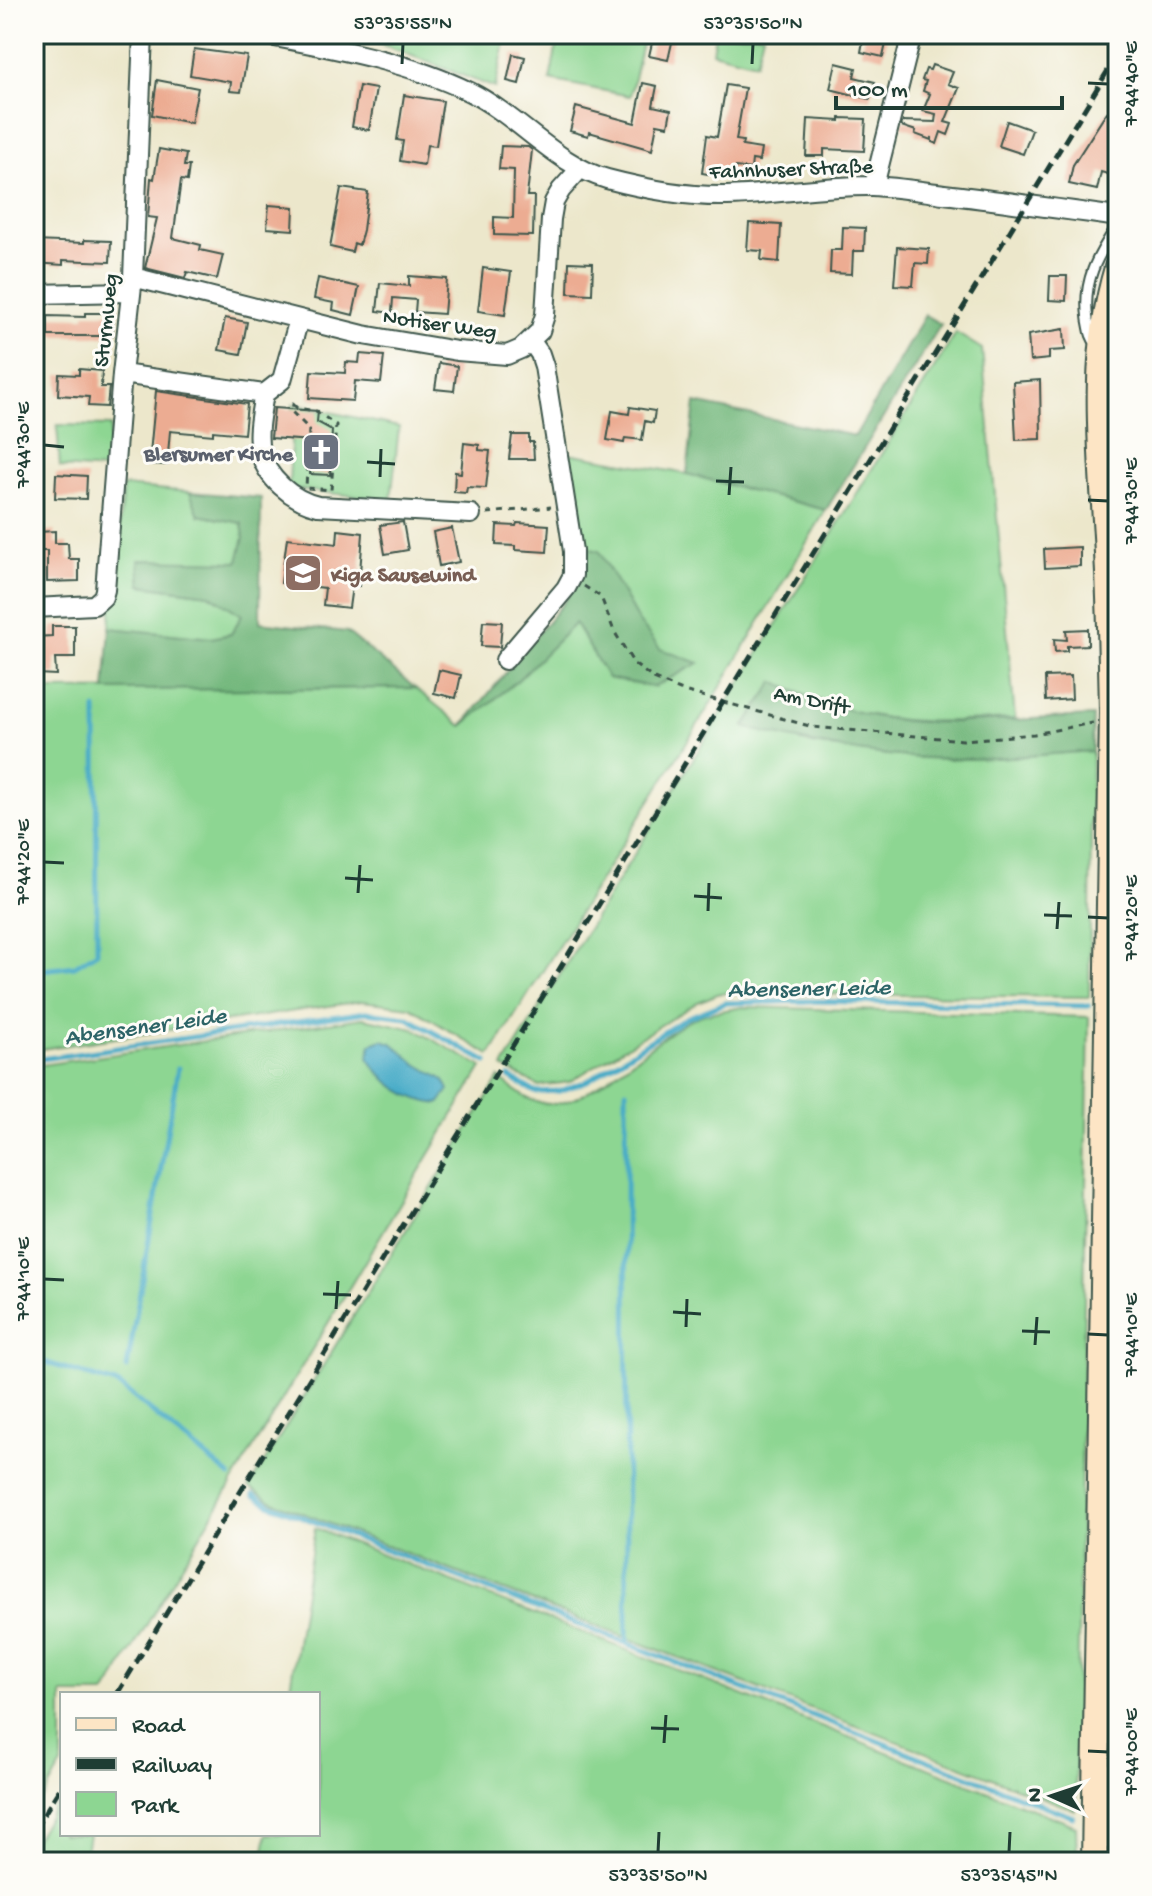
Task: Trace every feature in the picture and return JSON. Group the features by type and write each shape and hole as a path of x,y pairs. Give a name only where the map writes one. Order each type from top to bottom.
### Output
{"main road":[{"path":"1095,1862 1113,712 1100,430 1103,344 1111,290 1118,268"}],"street":[{"name":"Sturmweg","path":"34,608 94,605 103,597 105,590 132,284 143,34"},
{"name":"Fahnhuser Straße","path":"260,34 426,73 472,93 514,119 579,170 607,179 691,195 727,196 874,186 1118,217"},
{"path":"874,186 912,34"},
{"path":"505,660 566,588 573,575 573,551 544,366 531,341 540,331 545,315 554,202 579,170"},
{"name":"Notiser Weg","path":"34,294 132,284 392,340 487,355 507,355 531,341"},
{"path":"299,319 282,380 264,394 259,429 260,450 270,471 296,499 318,506 471,514"},
{"path":"122,374 264,394"}],"lane":[{"path":"1103,344 1095,343 1092,339 1086,295 1090,271 1118,225"}],"path":[{"path":"293,404 297,408 316,411 336,425 331,490 306,488 309,429 292,412 293,404"},
{"path":"471,514 564,505"},
{"name":"Am Drift","path":"573,575 601,597 614,631 634,664 654,679 722,702 813,727 963,740 1034,734 1100,721"}],"green space":[{"path":"344,34 507,34 495,88 389,47"},
{"path":"559,34 644,34 630,96 550,80"},
{"path":"715,34 763,34 756,63 712,52"},
{"path":"925,315 941,324 826,510 687,474 695,403 855,436"},
{"path":"956,333 982,349 1015,719 934,721 884,718 827,704 774,682 800,742 945,759 1092,751 1089,997 720,993 698,1002 569,1082 539,1086 503,1067"},
{"path":"293,404 399,427 391,500 293,489 289,485"},
{"path":"57,425 111,426 106,470 60,467"},
{"path":"568,453 687,474 826,510 710,705 490,1055 410,1007 362,1001 34,1050 34,690 415,688 462,726 519,679 575,623 608,678 654,687 660,649 637,619 599,551 579,546"},
{"path":"123,486 190,492 199,515 242,523 244,537 238,563 139,560 141,585 209,594 242,615 231,634 212,638 110,628"},
{"path":"190,492 261,498 260,622 347,632 415,688 105,690 110,628 211,638 231,634 242,615 209,594 141,585 139,560 238,562 244,537 242,523 199,515"},
{"path":"579,546 599,551 637,619 660,649 699,663 654,687 608,678 575,623 519,679 462,726 568,597"},
{"path":"774,682 845,709 902,720 964,722 1093,716 1092,751 988,758 903,756 834,747 744,727"},
{"path":"744,1007 1089,1017 1075,1810 271,1501 249,1487 499,1078 534,1101 559,1103 590,1090 690,1020"},
{"path":"363,1018 414,1029 482,1067 106,1692 60,1692 60,1768 34,1812 34,1066"},
{"path":"315,1528 1076,1826 1077,1862 262,1862 267,1836 320,1836 320,1692 289,1692"},
{"path":"60,1798 60,1836 89,1836 84,1862 34,1862 34,1840"}],"water":[{"path":"382,1040 392,1043 415,1063 444,1080 449,1090 439,1104 408,1095 382,1075 368,1058 371,1044"}],"building":[{"path":"654,34 674,34 668,60 649,56"},
{"path":"864,35 887,39 883,57 861,52"},
{"path":"194,49 247,56 241,92 230,91 231,82 190,75"},
{"path":"513,54 525,57 519,84 507,81"},
{"path":"836,63 856,68 854,77 875,82 870,99 830,89"},
{"path":"932,65 953,72 948,84 959,88 945,122 952,124 948,135 941,132 937,144 932,142 932,137 931,140 901,126 903,121 935,122 936,114 923,111 930,94 923,91 926,81 922,80 926,69 930,70"},
{"path":"157,80 198,88 191,123 152,115"},
{"path":"643,83 657,86 653,106 671,110 668,126 657,124 652,150 589,132 588,136 570,131 576,107 635,123"},
{"path":"726,85 745,88 736,140 743,141 742,146 761,149 759,161 752,160 751,169 736,167 735,172 720,170 719,176 702,173 707,135 717,137"},
{"path":"359,86 376,89 369,130 352,127"},
{"path":"404,95 443,101 436,146 427,145 424,165 400,161 403,141 397,140"},
{"path":"1107,112 1118,119 1118,177 1101,172 1097,190 1069,184 1073,165"},
{"path":"840,118 866,119 864,151 824,149 824,156 806,156 808,119 840,121"},
{"path":"1007,121 1032,130 1023,154 999,146"},
{"path":"501,146 528,147 532,150 527,196 534,196 533,236 494,235 494,217 513,218 514,170 499,169"},
{"path":"159,149 186,154 184,166 189,166 187,181 181,180 173,238 201,245 200,250 223,255 217,279 187,272 185,278 145,268 157,218 148,217 151,178 154,179"},
{"path":"341,188 368,192 359,245 354,243 352,252 330,247"},
{"path":"269,205 294,207 293,230 267,228"},
{"path":"749,223 781,225 779,262 761,260 762,251 747,250"},
{"path":"843,227 865,228 864,251 853,251 852,274 830,273 831,250 842,250"},
{"path":"84,240 111,241 110,262 63,260 63,265 34,263 35,241 84,243"},
{"path":"897,247 929,249 928,264 915,263 913,286 894,285"},
{"path":"569,262 593,263 592,294 568,293"},
{"path":"483,268 511,272 505,315 478,311"},
{"path":"409,276 447,279 444,314 415,312 416,300 393,298 392,313 377,311 380,283 409,286"},
{"path":"1050,276 1067,276 1066,301 1049,300"},
{"path":"318,278 359,287 353,315 333,310 334,303 314,299"},
{"path":"85,313 113,313 113,336 48,336 48,316 85,317"},
{"path":"225,318 247,322 241,354 219,350"},
{"path":"1064,329 1065,350 1049,351 1049,359 1030,361 1028,335"},
{"path":"360,354 384,356 381,383 355,381 353,401 309,398 311,371 345,373 346,362 359,363"},
{"path":"439,363 457,366 454,391 435,389"},
{"path":"79,369 102,371 101,387 109,387 107,407 88,406 89,397 58,395 59,374 79,375"},
{"path":"1040,380 1041,439 1016,440 1013,382"},
{"path":"156,391 247,404 244,434 170,431 167,465 149,464"},
{"path":"630,407 655,411 653,423 645,421 642,440 625,438 624,443 607,440 612,411 629,414"},
{"path":"274,408 318,411 317,422 332,430 330,475 310,474 311,441 271,438"},
{"path":"512,435 529,435 529,442 533,442 534,459 509,459"},
{"path":"464,443 479,445 479,450 490,451 486,488 467,487 466,493 454,492 455,472 461,473"},
{"path":"56,474 87,476 86,499 55,498"},
{"path":"403,522 408,550 385,554 380,525"},
{"path":"517,523 549,525 547,552 496,545 497,525 516,526"},
{"path":"452,528 459,562 439,566 433,532"},
{"path":"338,530 363,533 359,586 352,586 349,608 323,605 325,588 281,583 287,538 337,544"},
{"path":"55,531 55,543 68,543 69,559 79,559 79,581 47,582 47,551 38,551 38,532"},
{"path":"1080,547 1080,566 1045,568 1044,549"},
{"path":"483,621 502,622 500,647 481,646"},
{"path":"52,626 75,626 75,658 55,658 56,675 37,674 34,637 52,636"},
{"path":"1088,629 1088,645 1067,646 1067,651 1055,652 1054,639 1067,640 1066,630"},
{"path":"439,670 461,675 456,698 434,693"},
{"path":"1071,676 1072,699 1046,701 1045,677"}],"waterway":[{"path":"34,971 75,966 97,952 96,709"},
{"name":"Abensener Leide","path":"509,1077 535,1092 560,1091 587,1081 686,1018 725,1003 806,1001 1089,1006"},
{"name":"Abensener Leide","path":"34,1060 366,1012 406,1017 487,1062"},
{"path":"127,1368 178,1068"},
{"path":"626,1091 627,1643"},
{"path":"34,1359 119,1385 230,1476"},
{"path":"254,1495 269,1504 1073,1817"}],"railway":[{"path":"118,1692 1118,54"},
{"path":"34,1830 60,1788"}],"place":[{"name":"Blersumer Kirche","path":"321,452"},
{"name":"Kiga Sausewind","path":"303,573"}]}
